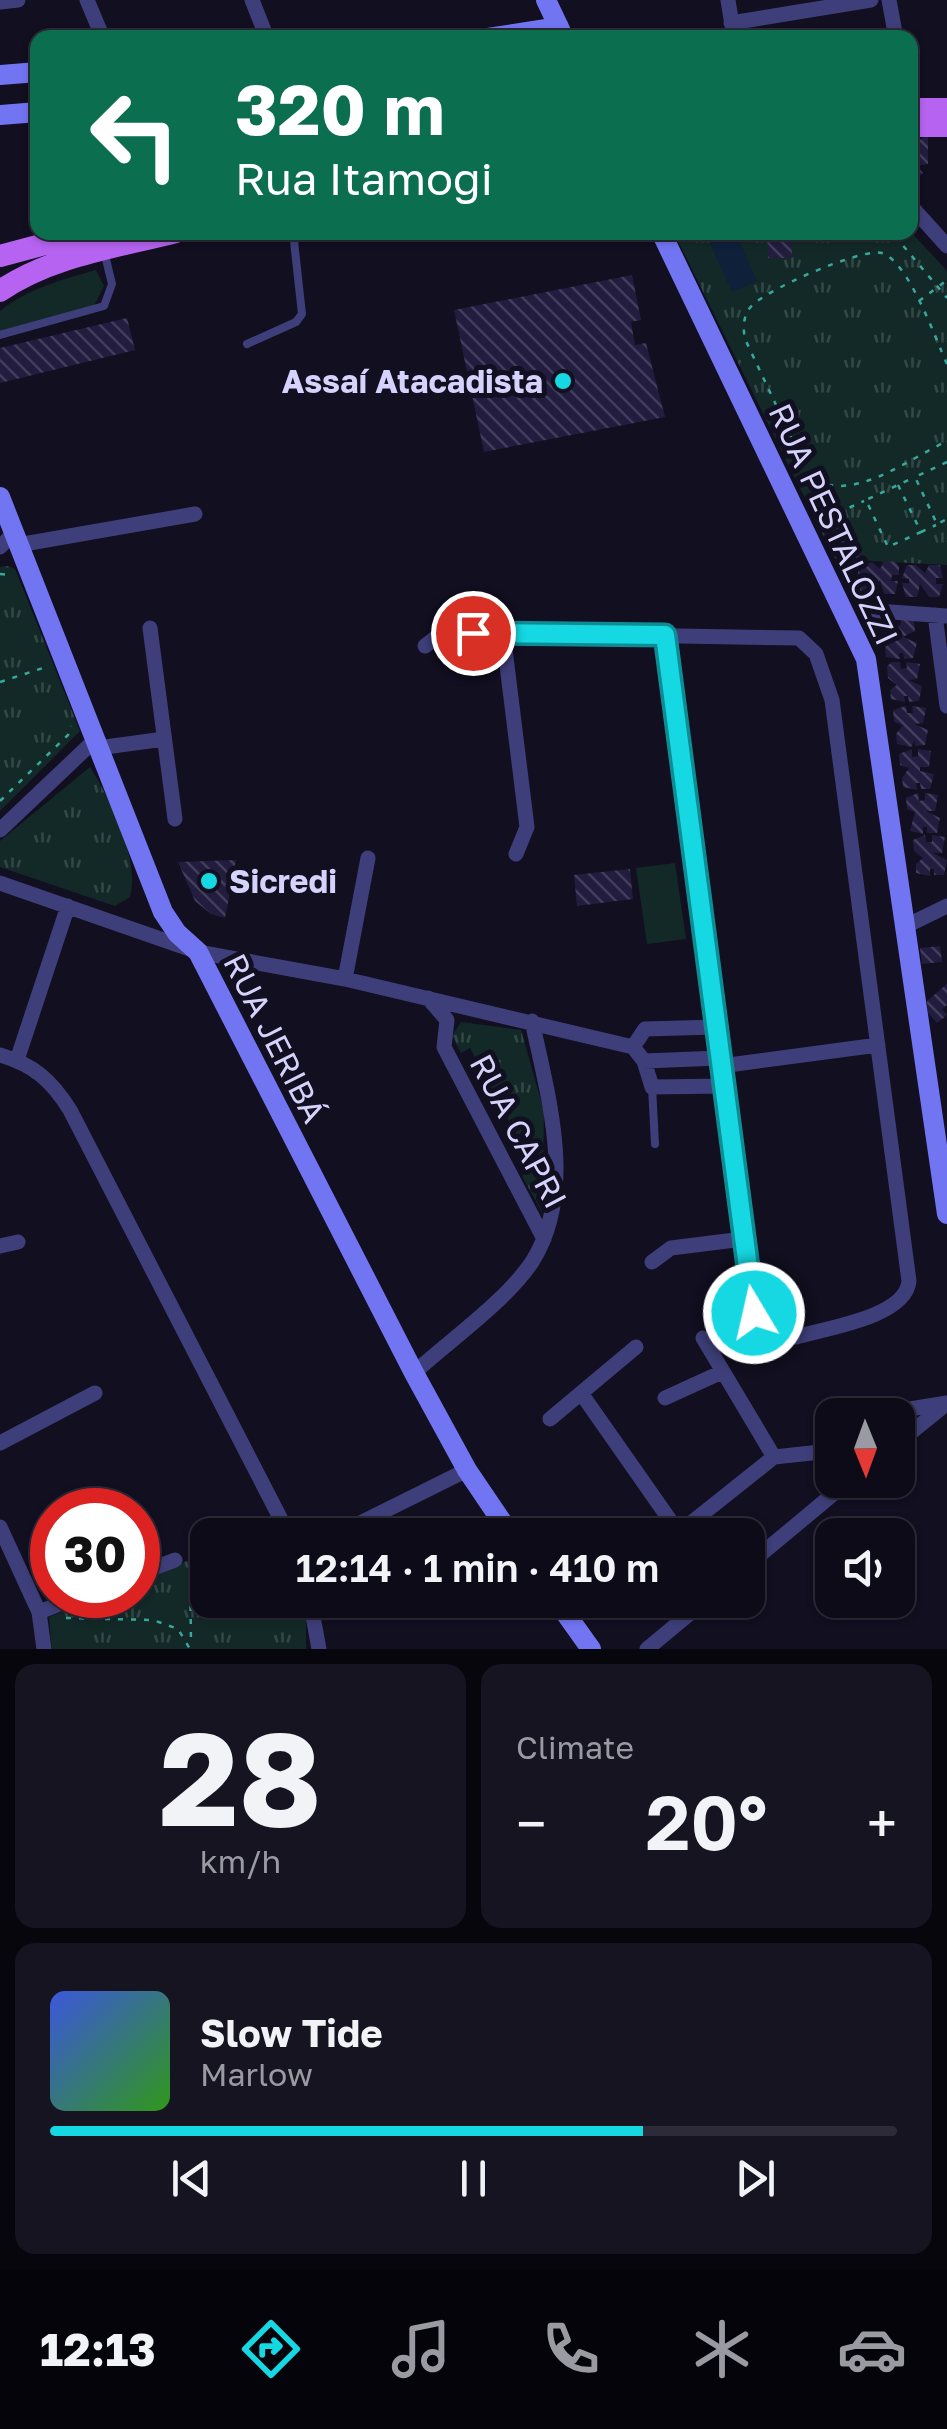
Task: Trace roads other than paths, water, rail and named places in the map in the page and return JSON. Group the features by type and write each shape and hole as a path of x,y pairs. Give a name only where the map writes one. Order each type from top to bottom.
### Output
{"main road":[{"path":"918,109 947,108"},
{"path":"918,126 947,126"},
{"path":"0,256 30,248 97,242"},
{"path":"0,292 97,242"}],"street":[{"path":"0,2 13,0"},
{"path":"88,0 100,30"},
{"path":"252,0 264,30"},
{"path":"546,0 561,30"},
{"path":"728,0 732,30 871,0"},
{"path":"889,0 895,30"},
{"path":"0,75 30,73"},
{"path":"0,114 30,112"},
{"path":"918,214 947,246"},
{"name":"RUA PESTALOZZI","path":"665,240 866,659 947,1214"},
{"path":"0,248 30,248"},
{"name":"RUA JERIBÁ","path":"0,497 10,542 97,744 163,912 176,933 198,952 414,1374 466,1470 499,1518"},
{"path":"10,542 195,514"},
{"path":"877,611 941,616 947,706"},
{"path":"150,628 174,819"},
{"path":"425,646 443,632 665,635 799,638 810,644 832,700 909,1281 902,1300 892,1308 796,1337 772,1332 754,1313 665,635"},
{"path":"503,633 527,827 516,854"},
{"path":"0,830 97,744 164,739"},
{"path":"345,979 368,858"},
{"path":"0,883 198,952 345,979 532,1021 633,1051 720,1062 878,1044"},
{"path":"17,1060 68,906"},
{"path":"906,926 947,906"},
{"name":"RUA CAPRI","path":"428,998 446,1020 444,1047 544,1238"},
{"name":"RUA CAPRI","path":"414,1374 515,1282 544,1238 554,1189 554,1141 532,1021"},
{"path":"716,1027 645,1029 638,1034 633,1051 652,1088 724,1086"},
{"path":"0,1055 32,1066 53,1084 70,1110 280,1518"},
{"path":"652,1262 671,1248 744,1239"},
{"path":"0,1246 18,1242"},
{"path":"703,1338 774,1457"},
{"path":"550,1419 636,1347"},
{"path":"665,1398 722,1372"},
{"path":"0,1444 96,1393"},
{"path":"581,1393 667,1518"},
{"path":"915,1408 947,1403"},
{"path":"915,1428 947,1403"},
{"path":"698,1518 774,1457 815,1453"},
{"path":"370,1518 466,1470"},
{"path":"765,1549 821,1498"},
{"path":"0,1527 4,1544 30,1585"},
{"path":"160,1569 182,1564"},
{"path":"44,1649 48,1618"},
{"path":"313,1618 319,1649"},
{"path":"569,1618 591,1649"},
{"path":"647,1649 684,1618"}],"lane":[{"path":"247,344 296,322 302,314 295,240"},
{"path":"0,335 104,306 112,284 97,242"},
{"path":"652,1088 655,1144"}],"water":[{"path":"739,240 757,281 732,292 710,244"}],"place":[{"name":"Assaí Atacadista","path":"563,381"},
{"name":"Sicredi","path":"209,881"}]}
